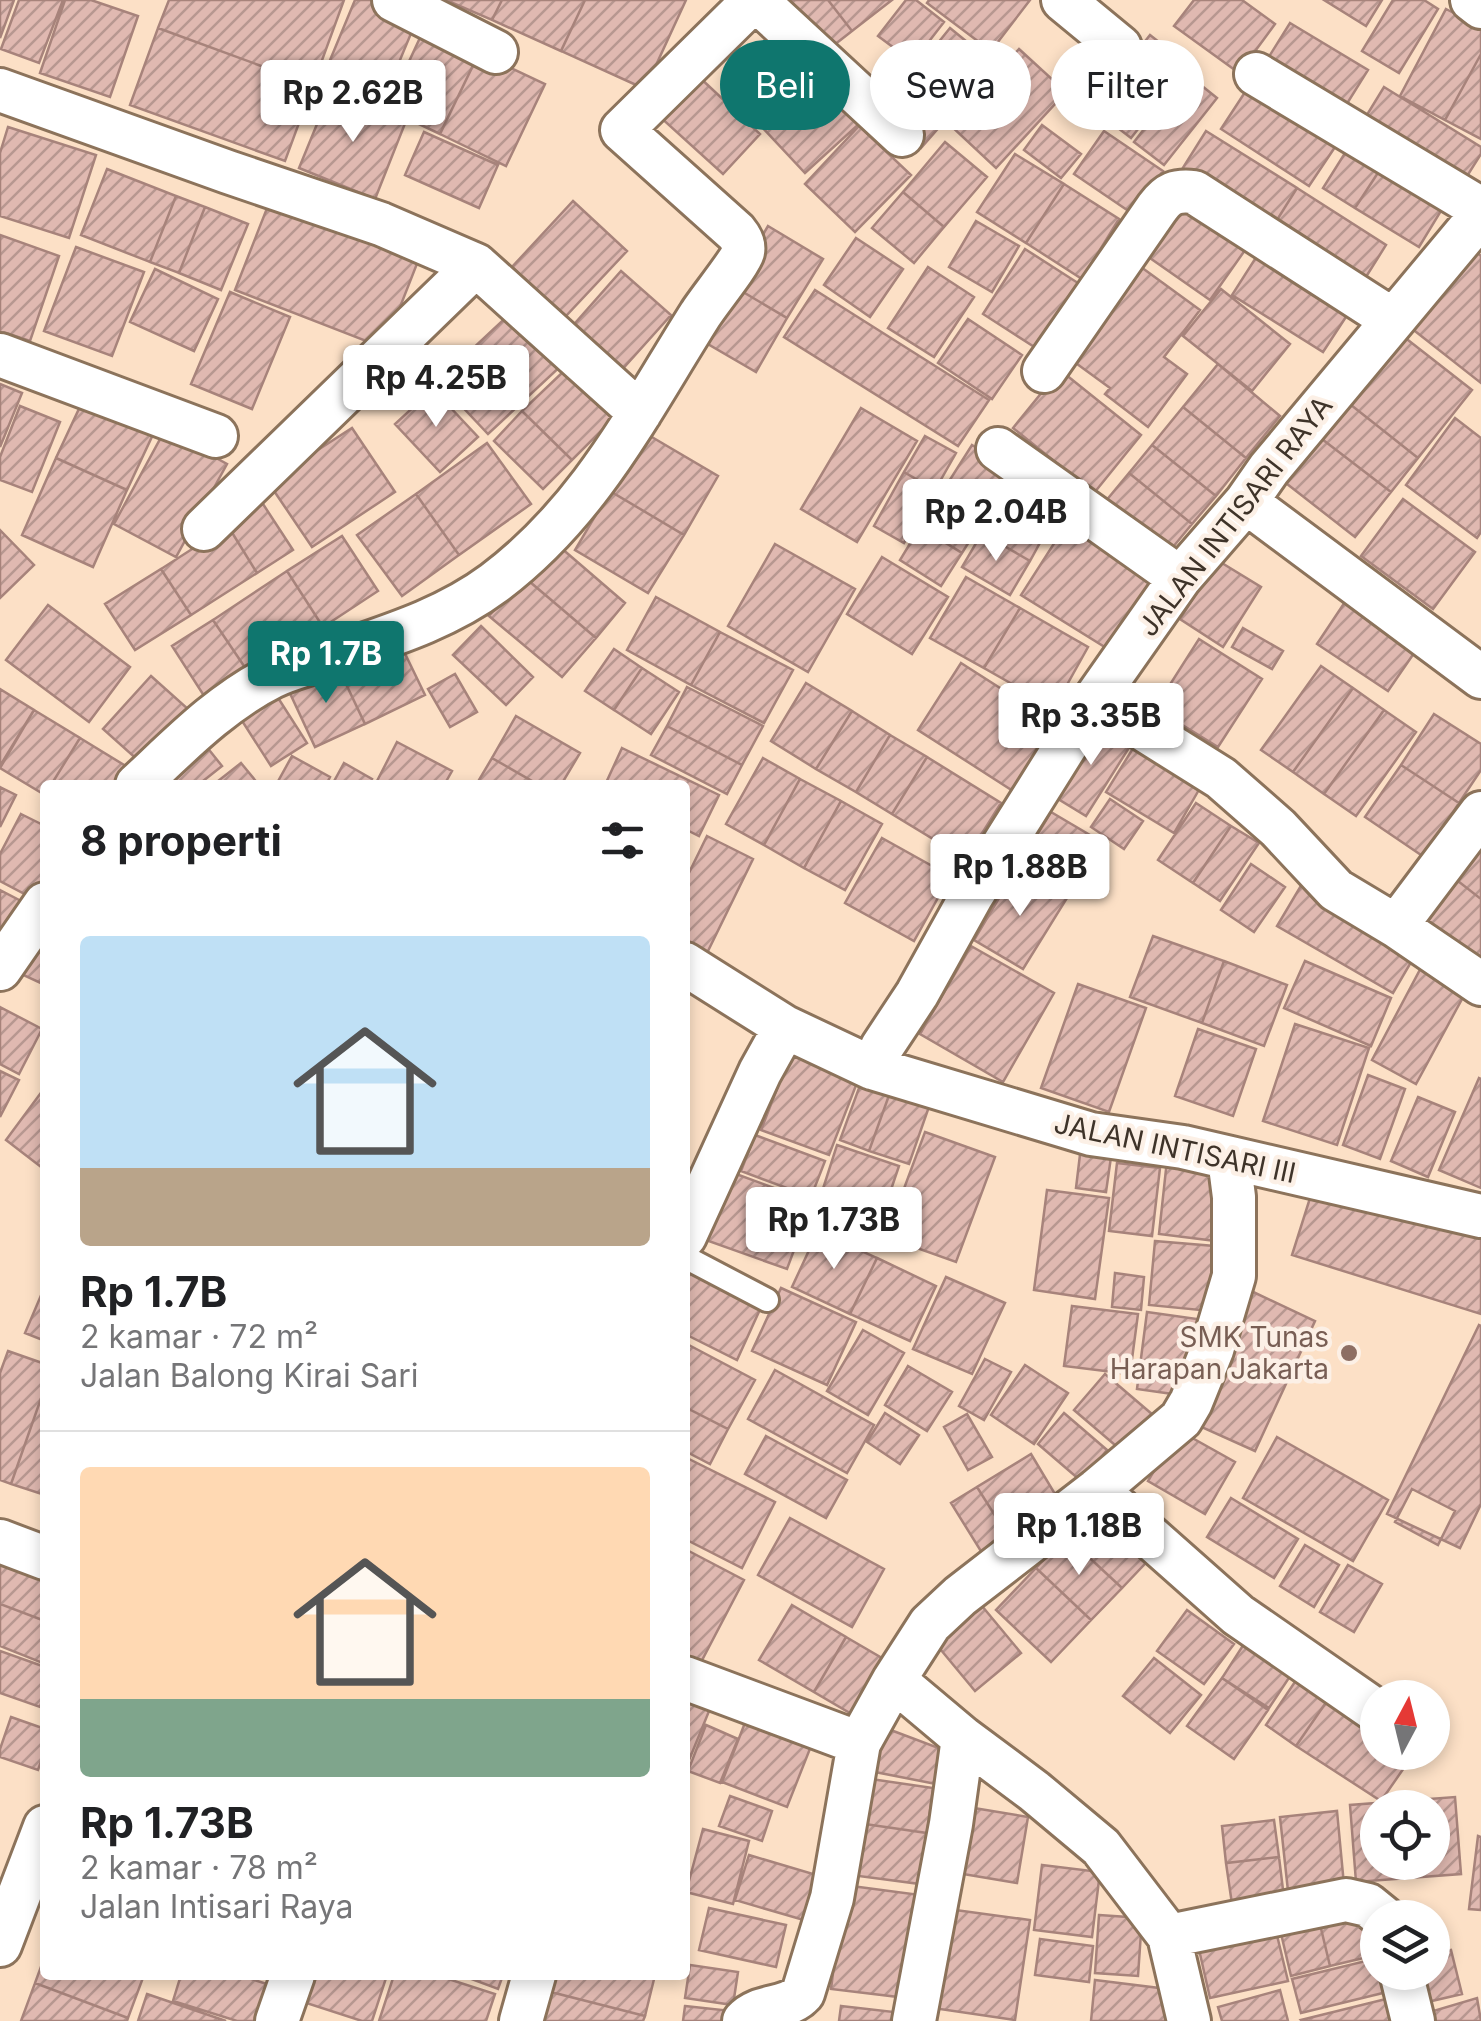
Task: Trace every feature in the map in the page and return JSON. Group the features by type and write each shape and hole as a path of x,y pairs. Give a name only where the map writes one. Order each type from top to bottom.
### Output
{"street":[{"path":"394,0 496,52"},
{"path":"142,780 224,708 274,676 429,622 494,584 550,534 590,489 703,310 740,260 743,245 736,232 622,130 755,0 902,135"},
{"path":"1063,0 1112,40"},
{"path":"1472,0 1481,7"},
{"path":"1256,74 1481,212"},
{"path":"0,90 381,224 476,265 640,413"},
{"path":"1044,371 1157,208 1167,195 1176,191 1194,192 1394,320"},
{"name":"JALAN INTISARI RAYA","path":"872,1068 972,895 1095,699 1180,578 1481,212"},
{"path":"204,529 476,265"},
{"path":"0,355 216,436"},
{"path":"998,449 1180,578"},
{"path":"1246,502 1481,678"},
{"path":"1095,699 1221,778 1278,828 1336,890 1481,984"},
{"path":"1396,926 1481,813"},
{"path":"0,969 40,911"},
{"path":"690,967 785,1027 872,1068"},
{"path":"690,1225 760,1072 785,1027"},
{"name":"JALAN INTISARI III","path":"872,1068 1091,1134 1183,1147 1481,1216"},
{"path":"744,2021 756,2011 791,2003 804,1993 832,1898 860,1743 930,1624 1181,1418 1199,1385 1234,1276 1234,1197 1229,1158"},
{"path":"1096,1490 1238,1615 1360,1700"},
{"path":"0,1540 40,1556"},
{"path":"690,1680 860,1743"},
{"path":"894,1680 1101,1846 1169,1936 1189,2021"},
{"path":"914,2021 952,1824 964,1738"},
{"path":"0,1946 40,1840"},
{"path":"1169,1936 1360,1910"},
{"path":"278,2021 290,1980"},
{"path":"521,2021 533,1980"},
{"path":"1405,1990 1413,2021"}],"lane":[{"path":"690,1260 767,1300"}],"building":[{"path":"0,0 14,0 0,38"},
{"path":"19,0 63,0 39,63 1,49"},
{"path":"65,0 91,0 138,16 110,97 40,73"},
{"path":"169,0 344,0 313,85 158,28"},
{"path":"355,0 371,0 417,19 383,101 323,77"},
{"path":"446,0 502,0 492,20"},
{"path":"502,0 585,0 561,51 492,20"},
{"path":"585,0 686,0 645,89 561,51"},
{"path":"776,0 828,0 852,31 840,40 807,40"},
{"path":"828,0 892,0 852,31"},
{"path":"906,0 916,0 944,22 930,40 883,40 878,36"},
{"path":"1030,0 999,40 976,40 927,3"},
{"path":"1194,0 1242,0 1275,24 1239,73 1204,48 1204,40 1193,40 1174,26"},
{"path":"1324,0 1382,0 1366,26"},
{"path":"1393,0 1424,0 1438,9 1399,73 1362,51"},
{"path":"1446,9 1481,27 1481,54 1445,120 1400,96"},
{"path":"1290,23 1368,70 1338,118 1260,71"},
{"path":"425,27 479,53 440,134 387,109"},
{"path":"158,28 313,85 285,161 130,105"},
{"path":"950,28 965,40 940,40"},
{"path":"479,53 545,84 506,166 440,134"},
{"path":"1481,54 1481,139 1445,120"},
{"path":"1031,60 1051,78 1051,108 1031,130"},
{"path":"697,75 720,97 720,130 756,130 760,134 723,174 659,116"},
{"path":"1251,83 1339,141 1309,186 1221,129"},
{"path":"1384,87 1481,147 1481,154 1457,192 1357,131"},
{"path":"1204,88 1217,98 1204,114"},
{"path":"331,90 406,121 375,199 299,168"},
{"path":"850,93 870,114 805,173 765,130 850,130"},
{"path":"1042,125 1081,154 1061,178 1024,150"},
{"path":"859,126 911,175 855,232 805,184"},
{"path":"8,127 96,155 69,238 0,216 0,153"},
{"path":"900,130 937,130 921,148"},
{"path":"955,130 1031,130 996,168"},
{"path":"1121,130 1137,130 1131,138"},
{"path":"1143,130 1192,130 1164,165 1134,142"},
{"path":"1104,131 1163,171 1133,214 1074,174"},
{"path":"1206,131 1297,188 1270,231 1179,174"},
{"path":"424,132 498,165 479,208 405,175"},
{"path":"945,142 987,177 944,227 903,192"},
{"path":"1352,142 1385,162 1355,208 1323,188"},
{"path":"1015,154 1064,184 1026,243 977,212"},
{"path":"1385,162 1447,201 1419,247 1355,208"},
{"path":"107,169 176,196 150,262 81,235"},
{"path":"1064,184 1119,219 1082,279 1026,243"},
{"path":"1297,188 1386,245 1359,288 1270,231"},
{"path":"903,192 944,227 914,263 872,228"},
{"path":"1176,192 1250,243 1210,300 1137,249"},
{"path":"176,196 205,207 179,273 150,262"},
{"path":"271,198 420,256 384,348 235,290"},
{"path":"573,201 627,251 565,317 512,267"},
{"path":"205,207 248,224 221,290 179,273"},
{"path":"976,221 1019,246 992,292 949,267"},
{"path":"768,226 823,259 787,318 733,286"},
{"path":"0,235 59,256 30,341 0,331"},
{"path":"856,238 903,269 870,317 824,285"},
{"path":"1264,245 1355,303 1323,352 1232,295"},
{"path":"1469,246 1481,256 1481,383 1406,324"},
{"path":"76,247 144,272 112,356 44,331"},
{"path":"1025,249 1078,283 1036,348 983,314"},
{"path":"1130,259 1200,310 1164,357 1187,374 1148,427 1105,394 1110,388 1062,353"},
{"path":"928,267 974,297 934,357 888,328"},
{"path":"155,269 218,299 194,351 130,322"},
{"path":"621,271 671,315 619,373 570,329"},
{"path":"733,286 787,318 756,372 701,340"},
{"path":"1221,289 1290,344 1252,391 1183,336"},
{"path":"815,290 989,400 958,446 784,337"},
{"path":"230,292 290,317 252,409 191,384"},
{"path":"514,310 564,363 488,434 438,381"},
{"path":"968,319 1022,355 992,399 938,363"},
{"path":"1399,333 1472,390 1418,458 1346,401"},
{"path":"1218,364 1280,416 1246,458 1183,407"},
{"path":"565,370 614,418 572,460 522,411"},
{"path":"1060,370 1141,435 1094,493 1013,428"},
{"path":"0,384 22,393 0,447"},
{"path":"433,389 478,437 440,472 395,424"},
{"path":"85,396 156,428 127,490 56,458"},
{"path":"1346,401 1418,458 1391,492 1318,436"},
{"path":"20,406 60,422 32,492 0,480 0,457"},
{"path":"1183,407 1246,458 1216,496 1152,445"},
{"path":"861,408 917,441 857,542 801,509"},
{"path":"522,411 572,460 543,489 494,441"},
{"path":"1455,418 1481,438 1481,532 1477,538 1406,485"},
{"path":"352,428 395,492 312,547 268,482"},
{"path":"165,430 227,464 176,557 114,524"},
{"path":"645,433 718,476 684,535 610,491"},
{"path":"925,436 956,453 935,490 904,472"},
{"path":"1318,436 1391,492 1355,537 1282,480"},
{"path":"487,443 531,504 459,555 416,494"},
{"path":"972,445 1014,470 962,553 920,527"},
{"path":"1152,445 1216,496 1192,524 1129,473"},
{"path":"56,458 127,490 93,567 22,535"},
{"path":"904,472 935,490 904,543 874,526"},
{"path":"1129,473 1192,524 1163,559 1100,508"},
{"path":"1012,480 1060,506 1030,561 982,533"},
{"path":"610,491 684,535 648,593 575,550"},
{"path":"416,494 459,555 402,596 357,535"},
{"path":"1403,499 1475,552 1433,609 1361,556"},
{"path":"263,504 293,550 257,573 228,526"},
{"path":"1071,517 1157,572 1108,649 1021,595"},
{"path":"228,526 257,573 191,615 161,569"},
{"path":"920,527 962,553 941,586 900,560"},
{"path":"0,530 34,565 0,598"},
{"path":"982,533 1030,561 1010,595 962,567"},
{"path":"342,536 378,591 323,627 287,571"},
{"path":"553,541 625,603 596,638 523,576"},
{"path":"775,544 855,589 808,672 728,626"},
{"path":"882,557 948,597 912,654 847,614"},
{"path":"1217,560 1261,587 1223,647 1180,619"},
{"path":"161,569 191,615 135,650 105,604"},
{"path":"287,571 323,627 250,675 213,620"},
{"path":"523,576 596,638 562,677 489,616"},
{"path":"966,577 1020,608 984,668 930,638"},
{"path":"1351,593 1423,640 1388,691 1317,644"},
{"path":"656,597 720,632 691,685 627,650"},
{"path":"48,605 130,667 89,722 6,660"},
{"path":"1020,608 1088,647 1054,708 984,668"},
{"path":"213,620 250,675 208,702 172,646"},
{"path":"481,626 533,677 506,705 453,655"},
{"path":"1243,628 1283,651 1272,669 1232,647"},
{"path":"720,632 793,670 764,723 691,685"},
{"path":"397,637 425,695 365,724 337,665"},
{"path":"1199,639 1262,679 1218,747 1155,708"},
{"path":"614,649 642,668 614,710 585,691"},
{"path":"961,663 1056,724 1013,791 918,730"},
{"path":"337,665 365,724 315,747 288,689"},
{"path":"1321,666 1353,688 1293,772 1261,750"},
{"path":"642,668 679,692 651,734 614,710"},
{"path":"455,674 477,712 450,727 428,689"},
{"path":"151,676 188,709 140,762 103,729"},
{"path":"806,683 852,711 816,769 771,741"},
{"path":"687,687 763,726 742,765 667,726"},
{"path":"1353,688 1384,710 1324,794 1293,772"},
{"path":"0,689 34,710 0,766"},
{"path":"273,690 307,743 271,766 237,713"},
{"path":"34,710 80,738 54,780 40,780 40,792 0,768"},
{"path":"1384,710 1416,732 1356,816 1324,794"},
{"path":"852,711 890,735 856,792 816,769"},
{"path":"1434,714 1481,744 1481,770 1459,803 1401,765"},
{"path":"516,716 580,753 564,780 530,780 492,758"},
{"path":"1096,721 1132,743 1086,816 1050,794"},
{"path":"667,726 742,765 727,794 651,755"},
{"path":"890,735 927,757 892,814 856,792"},
{"path":"198,736 222,766 204,780 167,780 157,768"},
{"path":"80,738 129,768 122,780 54,780"},
{"path":"397,742 452,771 447,780 378,780"},
{"path":"1137,742 1204,781 1174,833 1106,792"},
{"path":"622,748 688,780 607,780"},
{"path":"292,756 330,777 328,780 279,780"},
{"path":"927,757 1001,803 966,859 892,814"},
{"path":"492,758 530,780 479,780"},
{"path":"763,758 800,779 764,845 726,824"},
{"path":"241,763 255,780 219,780"},
{"path":"344,763 372,779 372,780 335,780"},
{"path":"1401,765 1459,803 1424,857 1365,817"},
{"path":"800,779 841,801 804,868 764,845"},
{"path":"690,781 719,795 699,836 690,832"},
{"path":"0,787 16,795 0,827"},
{"path":"1110,799 1143,821 1124,849 1091,827"},
{"path":"841,801 882,824 845,890 804,868"},
{"path":"1196,803 1231,826 1193,883 1158,860"},
{"path":"1051,812 1100,841 1067,898 1017,868"},
{"path":"21,814 40,824 38,901 0,881 0,854"},
{"path":"1231,826 1259,843 1220,901 1193,883"},
{"path":"707,836 753,859 707,953 690,944 690,871"},
{"path":"882,838 950,876 914,941 845,903"},
{"path":"1481,841 1481,899 1449,874"},
{"path":"1251,864 1285,887 1254,932 1221,910"},
{"path":"1017,868 1067,898 1023,969 974,940"},
{"path":"1449,874 1481,899 1481,967 1414,918"},
{"path":"1302,884 1417,952 1393,993 1277,926"},
{"path":"0,890 23,902 0,945"},
{"path":"40,930 40,983 21,974"},
{"path":"1153,936 1224,961 1202,1023 1130,997"},
{"path":"971,946 1054,993 1003,1082 920,1034"},
{"path":"1224,961 1287,985 1264,1046 1202,1023"},
{"path":"1305,961 1391,998 1371,1046 1284,1008"},
{"path":"1423,964 1468,988 1416,1084 1372,1060"},
{"path":"1078,984 1146,1008 1109,1112 1041,1088"},
{"path":"0,1007 40,1028 40,1033 19,1074 0,1064"},
{"path":"1295,1024 1369,1048 1337,1145 1263,1121"},
{"path":"1198,1029 1256,1049 1233,1116 1175,1096"},
{"path":"792,1050 860,1075 829,1155 761,1130"},
{"path":"0,1071 19,1080 0,1117"},
{"path":"1368,1075 1405,1089 1380,1159 1343,1145"},
{"path":"863,1077 892,1087 869,1151 840,1140"},
{"path":"1481,1079 1481,1188 1439,1170"},
{"path":"892,1087 931,1101 909,1164 869,1151"},
{"path":"40,1094 40,1166 6,1140"},
{"path":"1418,1097 1455,1112 1428,1177 1391,1161"},
{"path":"925,1132 995,1157 956,1262 886,1237"},
{"path":"755,1135 825,1161 811,1197 741,1171"},
{"path":"1082,1138 1113,1143 1106,1192 1076,1188"},
{"path":"837,1145 899,1166 872,1246 811,1226"},
{"path":"1167,1160 1223,1165 1216,1241 1159,1234"},
{"path":"1117,1163 1160,1168 1152,1236 1109,1231"},
{"path":"728,1171 812,1202 787,1269 703,1239"},
{"path":"1316,1179 1481,1230 1481,1314 1292,1255"},
{"path":"1047,1190 1109,1198 1095,1299 1034,1290"},
{"path":"818,1231 877,1258 850,1314 792,1287"},
{"path":"1155,1241 1226,1247 1220,1312 1149,1305"},
{"path":"877,1258 936,1286 910,1341 850,1314"},
{"path":"690,1268 762,1305 737,1360 690,1336"},
{"path":"1115,1273 1144,1277 1141,1310 1112,1307"},
{"path":"946,1277 1005,1303 972,1374 913,1349"},
{"path":"781,1288 856,1322 827,1385 752,1351"},
{"path":"1249,1290 1315,1321 1255,1451 1188,1421"},
{"path":"40,1298 40,1339 25,1333"},
{"path":"1072,1306 1138,1314 1130,1374 1064,1366"},
{"path":"1147,1312 1197,1319 1187,1396 1137,1389"},
{"path":"1479,1325 1481,1504 1460,1548 1387,1514"},
{"path":"863,1330 904,1353 868,1415 827,1391"},
{"path":"690,1346 755,1380 728,1429 690,1410"},
{"path":"8,1351 40,1362 40,1401 11,1484 0,1480 0,1373"},
{"path":"985,1359 1011,1372 984,1420 959,1406"},
{"path":"1025,1365 1068,1393 1034,1444 991,1415"},
{"path":"908,1366 952,1392 927,1431 885,1405"},
{"path":"775,1370 874,1425 847,1473 748,1419"},
{"path":"1105,1374 1153,1415 1122,1451 1074,1410"},
{"path":"40,1401 40,1493 11,1484"},
{"path":"690,1410 728,1429 710,1464 690,1454"},
{"path":"885,1413 919,1435 900,1464 867,1442"},
{"path":"1064,1413 1107,1450 1081,1481 1038,1444"},
{"path":"967,1414 992,1457 968,1470 944,1427"},
{"path":"1178,1430 1235,1462 1205,1514 1148,1481"},
{"path":"766,1436 847,1480 826,1518 745,1474"},
{"path":"1277,1437 1388,1500 1353,1561 1243,1498"},
{"path":"1031,1454 1064,1509 1011,1541 977,1487"},
{"path":"690,1460 775,1502 742,1568 690,1542"},
{"path":"977,1487 1011,1541 984,1556 951,1503"},
{"path":"1412,1489 1455,1511 1438,1545 1395,1522"},
{"path":"1103,1497 1158,1550 1122,1588 1066,1536"},
{"path":"1231,1498 1298,1539 1274,1578 1207,1537"},
{"path":"790,1518 884,1569 852,1627 758,1575"},
{"path":"1066,1536 1122,1588 1091,1620 1036,1568"},
{"path":"1305,1545 1339,1565 1314,1607 1280,1586"},
{"path":"690,1552 744,1580 700,1664 690,1659"},
{"path":"0,1555 40,1571 40,1619 0,1604"},
{"path":"1348,1565 1382,1584 1354,1632 1320,1612"},
{"path":"1036,1568 1091,1620 1051,1662 996,1610"},
{"path":"977,1600 1021,1653 975,1691 931,1638"},
{"path":"0,1604 40,1619 40,1662 0,1646"},
{"path":"792,1605 846,1637 814,1692 759,1660"},
{"path":"1187,1610 1234,1644 1204,1684 1157,1651"},
{"path":"1253,1630 1300,1661 1269,1708 1222,1678"},
{"path":"846,1637 887,1661 855,1716 814,1692"},
{"path":"0,1651 40,1665 40,1707 0,1693"},
{"path":"1154,1658 1201,1695 1170,1733 1123,1696"},
{"path":"1305,1667 1336,1688 1296,1746 1266,1725"},
{"path":"1222,1678 1268,1710 1234,1759 1187,1726"},
{"path":"690,1683 716,1694 690,1758"},
{"path":"1336,1688 1360,1704 1360,1770 1403,1770 1389,1790 1364,1790 1296,1746"},
{"path":"750,1710 815,1736 787,1807 722,1782"},
{"path":"11,1717 40,1727 38,1770 0,1757"},
{"path":"706,1725 738,1739 720,1783 690,1772"},
{"path":"888,1729 944,1750 941,1785 870,1771"},
{"path":"864,1778 933,1788 927,1833 858,1823"},
{"path":"730,1796 772,1811 762,1841 719,1826"},
{"path":"1450,1797 1455,1797 1461,1874 1450,1875"},
{"path":"1360,1804 1360,1880 1382,1880 1356,1882 1350,1805"},
{"path":"974,1808 1028,1817 1017,1883 963,1874"},
{"path":"1337,1811 1344,1885 1288,1891 1280,1817"},
{"path":"1274,1820 1279,1857 1226,1863 1222,1826"},
{"path":"858,1823 927,1833 920,1884 851,1875"},
{"path":"703,1829 749,1841 733,1904 690,1893 690,1877"},
{"path":"1478,1836 1481,1837 1481,1910 1469,1909"},
{"path":"749,1855 820,1876 807,1921 735,1900"},
{"path":"1279,1857 1284,1898 1232,1904 1226,1863"},
{"path":"1042,1865 1100,1872 1092,1937 1034,1930"},
{"path":"844,1885 920,1895 907,1998 831,1989"},
{"path":"1360,1907 1360,1959 1330,1966 1318,1916"},
{"path":"709,1908 786,1925 776,1967 699,1950"},
{"path":"948,1909 1030,1920 1015,2020 933,2008"},
{"path":"1099,1915 1142,1918 1138,1976 1095,1973"},
{"path":"1318,1916 1330,1966 1291,1976 1279,1925"},
{"path":"1275,1927 1288,1981 1210,1998 1198,1945"},
{"path":"1040,1939 1093,1946 1089,1982 1035,1975"},
{"path":"1450,1950 1462,1994 1419,2004 1416,1990 1450,1990"},
{"path":"1360,1962 1360,1990 1391,1991 1301,2013 1292,1979"},
{"path":"690,1965 738,1972 733,2005 685,1998"},
{"path":"40,1970 40,1980 142,1980 128,2018 35,1983"},
{"path":"179,1980 254,1980 270,1985 258,2021 237,2021 173,2001"},
{"path":"300,1980 385,1980 372,2021 294,1999"},
{"path":"392,1980 452,1980 495,1994 486,2021 379,2021"},
{"path":"474,1980 501,1980 498,1989"},
{"path":"555,1980 654,1980 645,2016 551,1992"},
{"path":"1095,1980 1159,1988 1171,2021 1091,2021"},
{"path":"35,1983 128,2018 127,2021 21,2021"},
{"path":"1280,1990 1288,2021 1222,2021 1218,2007"},
{"path":"551,1992 645,2016 643,2021 544,2021"},
{"path":"147,1994 226,2021 138,2021"},
{"path":"1394,1997 1399,2021 1301,2020"},
{"path":"1477,1998 1481,2021 1425,2021 1423,2014"},
{"path":"685,2006 741,2012 740,2021 683,2021"},
{"path":"841,2006 894,2012 893,2021 839,2021"}],"place":[{"name":"SMK Tunas Harapan Jakarta","path":"1349,1353"}]}
